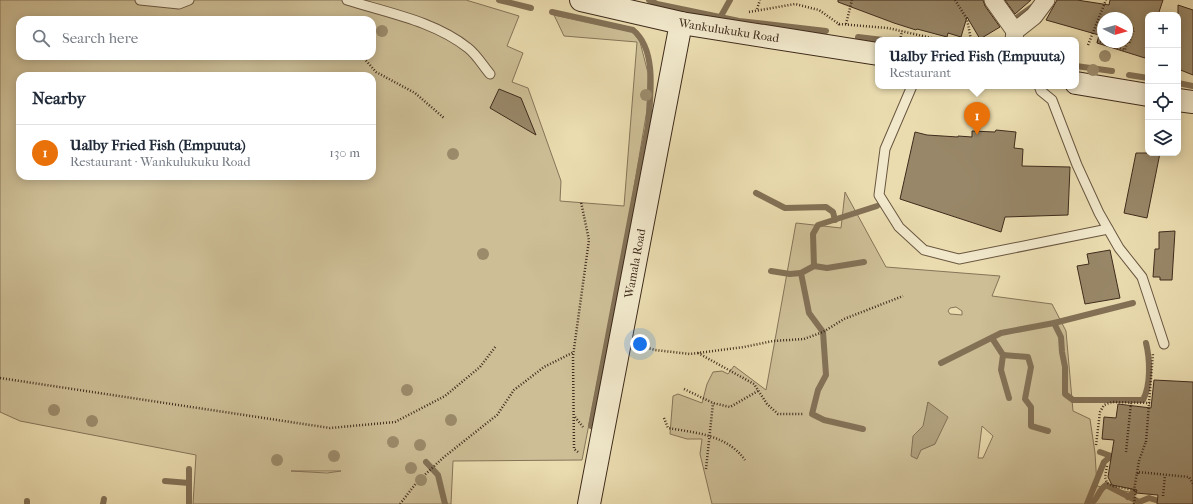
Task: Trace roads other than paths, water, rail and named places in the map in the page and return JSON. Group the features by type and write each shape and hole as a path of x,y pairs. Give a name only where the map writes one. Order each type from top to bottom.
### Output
{"street":[{"name":"Wankulukuku Road","path":"581,0 611,4 681,23 836,47 875,44"},
{"path":"993,0 1014,36 1034,16 1046,0"},
{"name":"Wamala Road","path":"589,504 681,23"},
{"path":"1079,84 1145,94"},
{"path":"1181,100 1193,102"}],"lane":[{"path":"140,0 179,4 189,0"},
{"path":"348,0 421,23 453,38 470,49 490,74"},
{"path":"911,89 885,149 879,195 899,226 924,250 959,259 1108,229"},
{"path":"1040,89 1052,100 1077,165 1108,229 1119,248 1142,277 1164,344"}],"waterway":[{"path":"499,0 531,8"},
{"path":"649,0 657,4 739,21 826,31"},
{"path":"721,16 730,0"},
{"path":"1012,21 1032,7"},
{"path":"552,12 633,30 641,39 646,50 651,75 648,126 591,426"},
{"path":"858,37 875,39"},
{"path":"1079,66 1112,71"},
{"path":"1129,75 1145,78"},
{"path":"1181,84 1193,86"},
{"path":"756,193 785,208 826,207 833,212 835,220"},
{"path":"863,429 824,420 812,414 818,390 826,375 823,332 809,313 801,273 814,266 813,234 818,225 877,206"},
{"path":"814,266 827,268 864,262"},
{"path":"771,271 790,274 801,273"},
{"path":"941,363 1001,333 1054,323 1133,303"},
{"path":"1054,323 1061,337 1065,367 1065,394 1073,400 1143,400 1149,380 1146,343"},
{"path":"992,338 1003,355 1001,370 1009,398"},
{"path":"1003,355 1028,357 1031,367 1025,399 1031,407 1031,426 1048,431"},
{"path":"1100,452 1111,456"},
{"path":"1087,504 1104,462 1111,456 1119,457"},
{"path":"426,462 438,475 445,504"},
{"path":"189,469 189,504"},
{"path":"165,481 189,483"},
{"path":"1128,497 1134,492 1137,484"},
{"path":"1090,504 1095,500 1103,487 1106,485 1139,502 1149,498 1159,501 1163,498"},
{"path":"103,504 104,499"}],"place":[{"name":"Ualby Fried Fish (Empuuta)","path":"977,135"}]}
